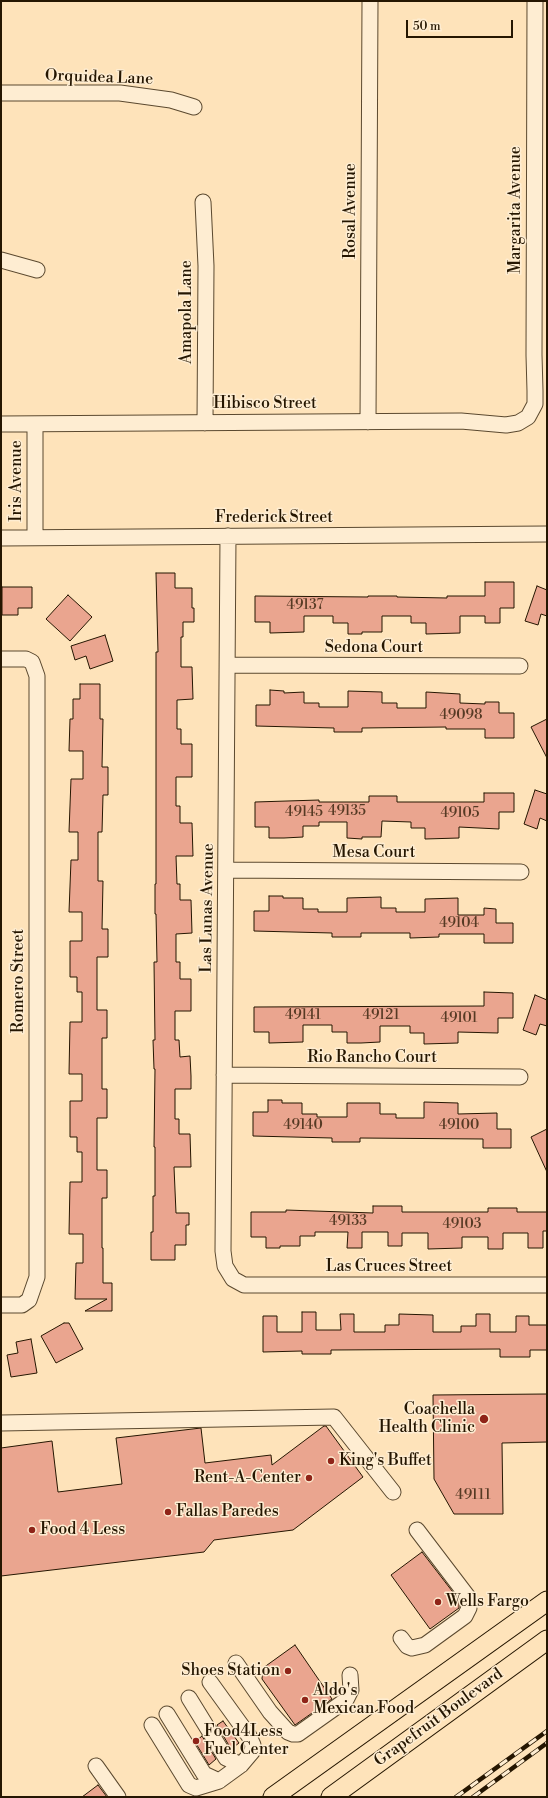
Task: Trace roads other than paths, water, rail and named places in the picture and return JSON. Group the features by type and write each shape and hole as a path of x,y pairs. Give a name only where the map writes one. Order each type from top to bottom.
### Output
{"main road":[{"name":"Grapefruit Boulevard","path":"273,1797 547,1600"},
{"name":"Grapefruit Boulevard","path":"331,1797 547,1640"}],"street":[{"name":"Rosal Avenue","path":"368,422 370,1"},
{"name":"Margarita Avenue","path":"528,416 534,404 536,391 534,355 535,1"},
{"name":"Orquidea Lane","path":"1,93 120,93 151,96 194,107"},
{"name":"Amapola Lane","path":"203,202 206,266 205,423"},
{"path":"1,260 37,270"},
{"name":"Hibisco Street","path":"1,424 461,421 506,425 518,423 528,416"},
{"name":"Iris Avenue","path":"35,424 35,537"},
{"name":"Frederick Street","path":"1,538 547,534"},
{"name":"Las Lunas Avenue","path":"228,536 223,1251 225,1266 233,1279"},
{"name":"Romero Street","path":"1,659 26,659 32,662 37,676 37,1277 29,1300 22,1305 1,1306"},
{"name":"Sedona Court","path":"228,665 520,666"},
{"name":"Mesa Court","path":"226,870 521,872"},
{"name":"Rio Rancho Court","path":"224,1075 520,1077"},
{"name":"Las Cruces Street","path":"233,1279 244,1285 547,1285"},
{"path":"1,1423 334,1418 394,1492"},
{"path":"401,1638 407,1646 412,1648 425,1645 465,1616 469,1608 468,1597 417,1530"},
{"path":"236,1663 270,1712 288,1732 293,1734 298,1734 346,1700 351,1690 350,1675"},
{"path":"160,1719 189,1785 196,1788 214,1783 240,1765 252,1752 253,1745 249,1736 210,1682"},
{"path":"189,1698 219,1763 240,1765"},
{"path":"96,1766 118,1797"}],"railway":[{"path":"456,1797 547,1731"},
{"path":"473,1797 547,1743"}],"place":[{"name":"Coachella Health Clinic","path":"484,1419"},
{"name":"King's Buffet","path":"331,1461"},
{"name":"Rent-A-Center","path":"309,1478"},
{"name":"Fallas Paredes","path":"168,1512"},
{"name":"Food 4 Less","path":"32,1530"},
{"name":"Wells Fargo","path":"438,1602"},
{"name":"Shoes Station","path":"288,1671"},
{"name":"Aldo's Mexican Food","path":"305,1700"},
{"name":"Food4Less Fuel Center","path":"196,1741"}]}
